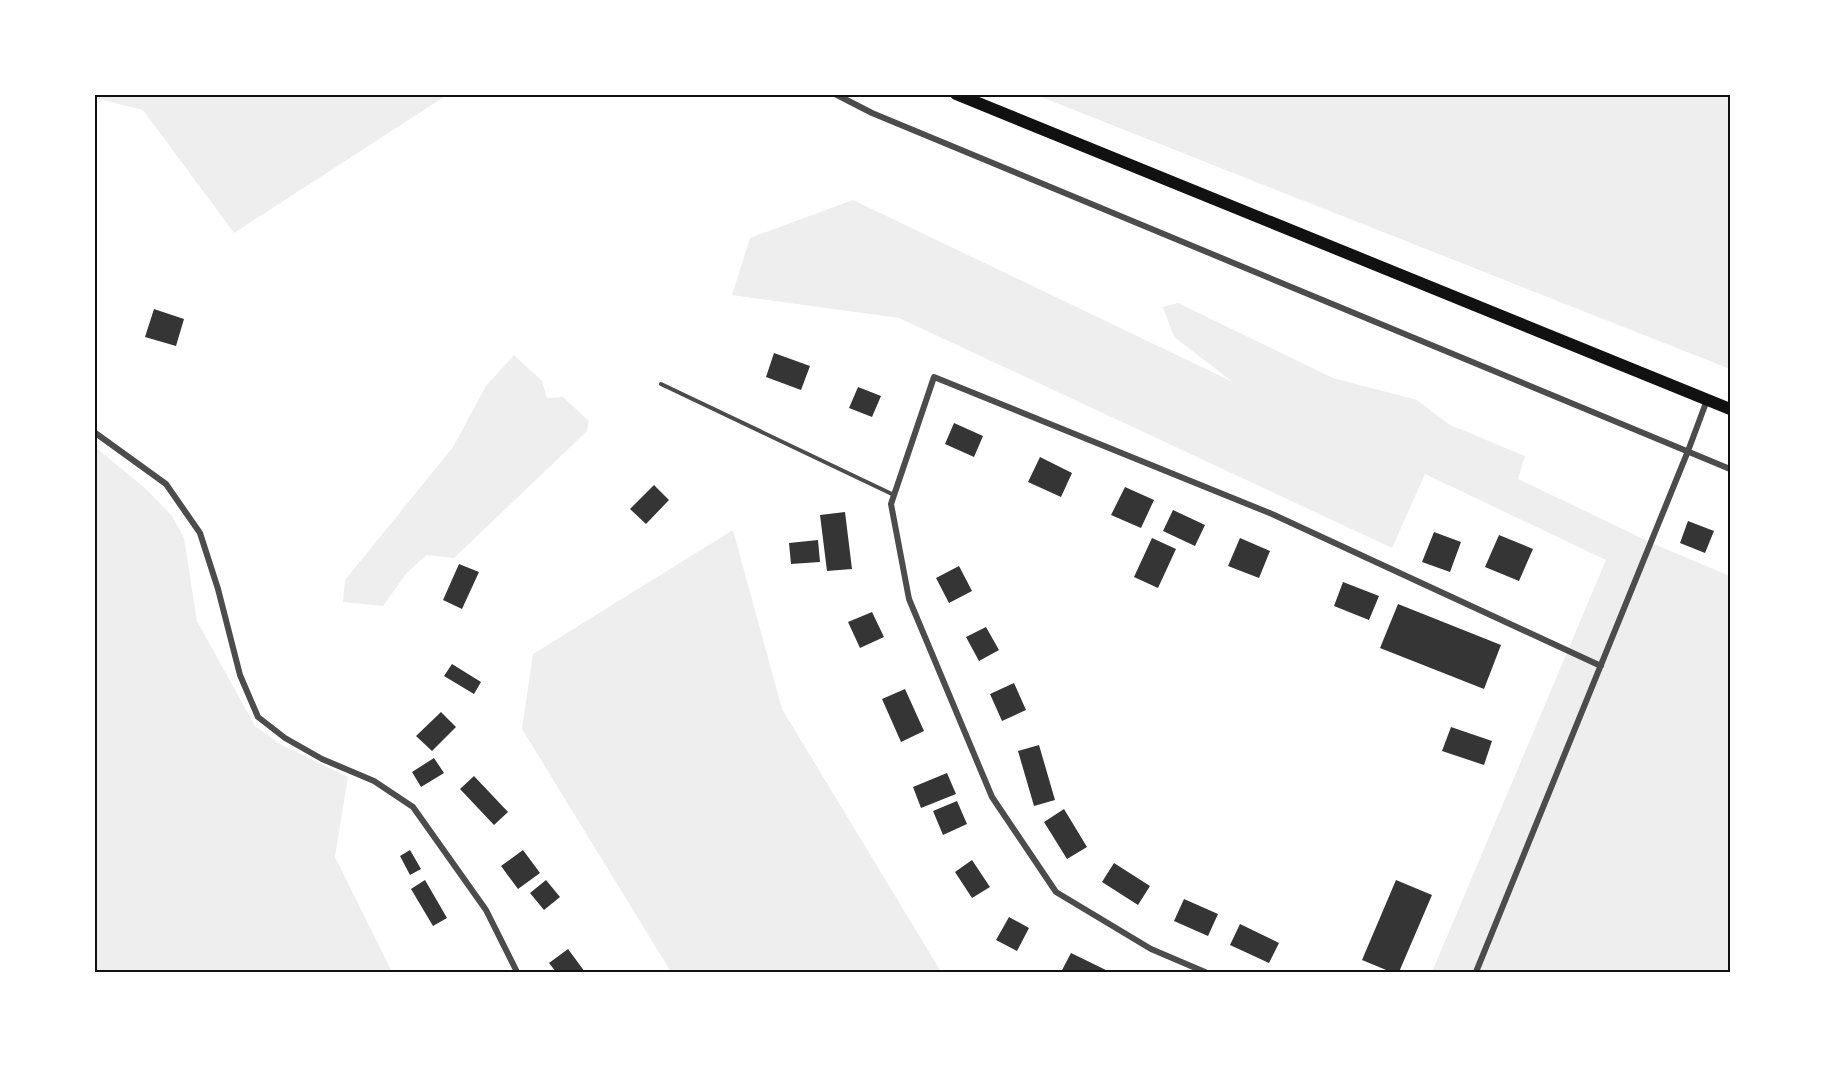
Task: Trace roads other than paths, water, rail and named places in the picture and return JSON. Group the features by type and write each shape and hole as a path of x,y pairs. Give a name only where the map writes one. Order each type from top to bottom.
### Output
{"highway":[{"path":"956,94 1731,409"}],"street":[{"path":"835,94 883,117 1731,469"},
{"path":"1205,972 1151,949 1056,892 992,797 909,598 891,504 934,377 1272,514 1601,666"},
{"path":"1476,972 1688,451 1707,399"},
{"path":"94,432 166,484 200,533 218,589 240,675 258,717 285,738 322,759 374,781 413,807 486,910 517,972"}],"lane":[{"path":"661,384 894,496"}]}
